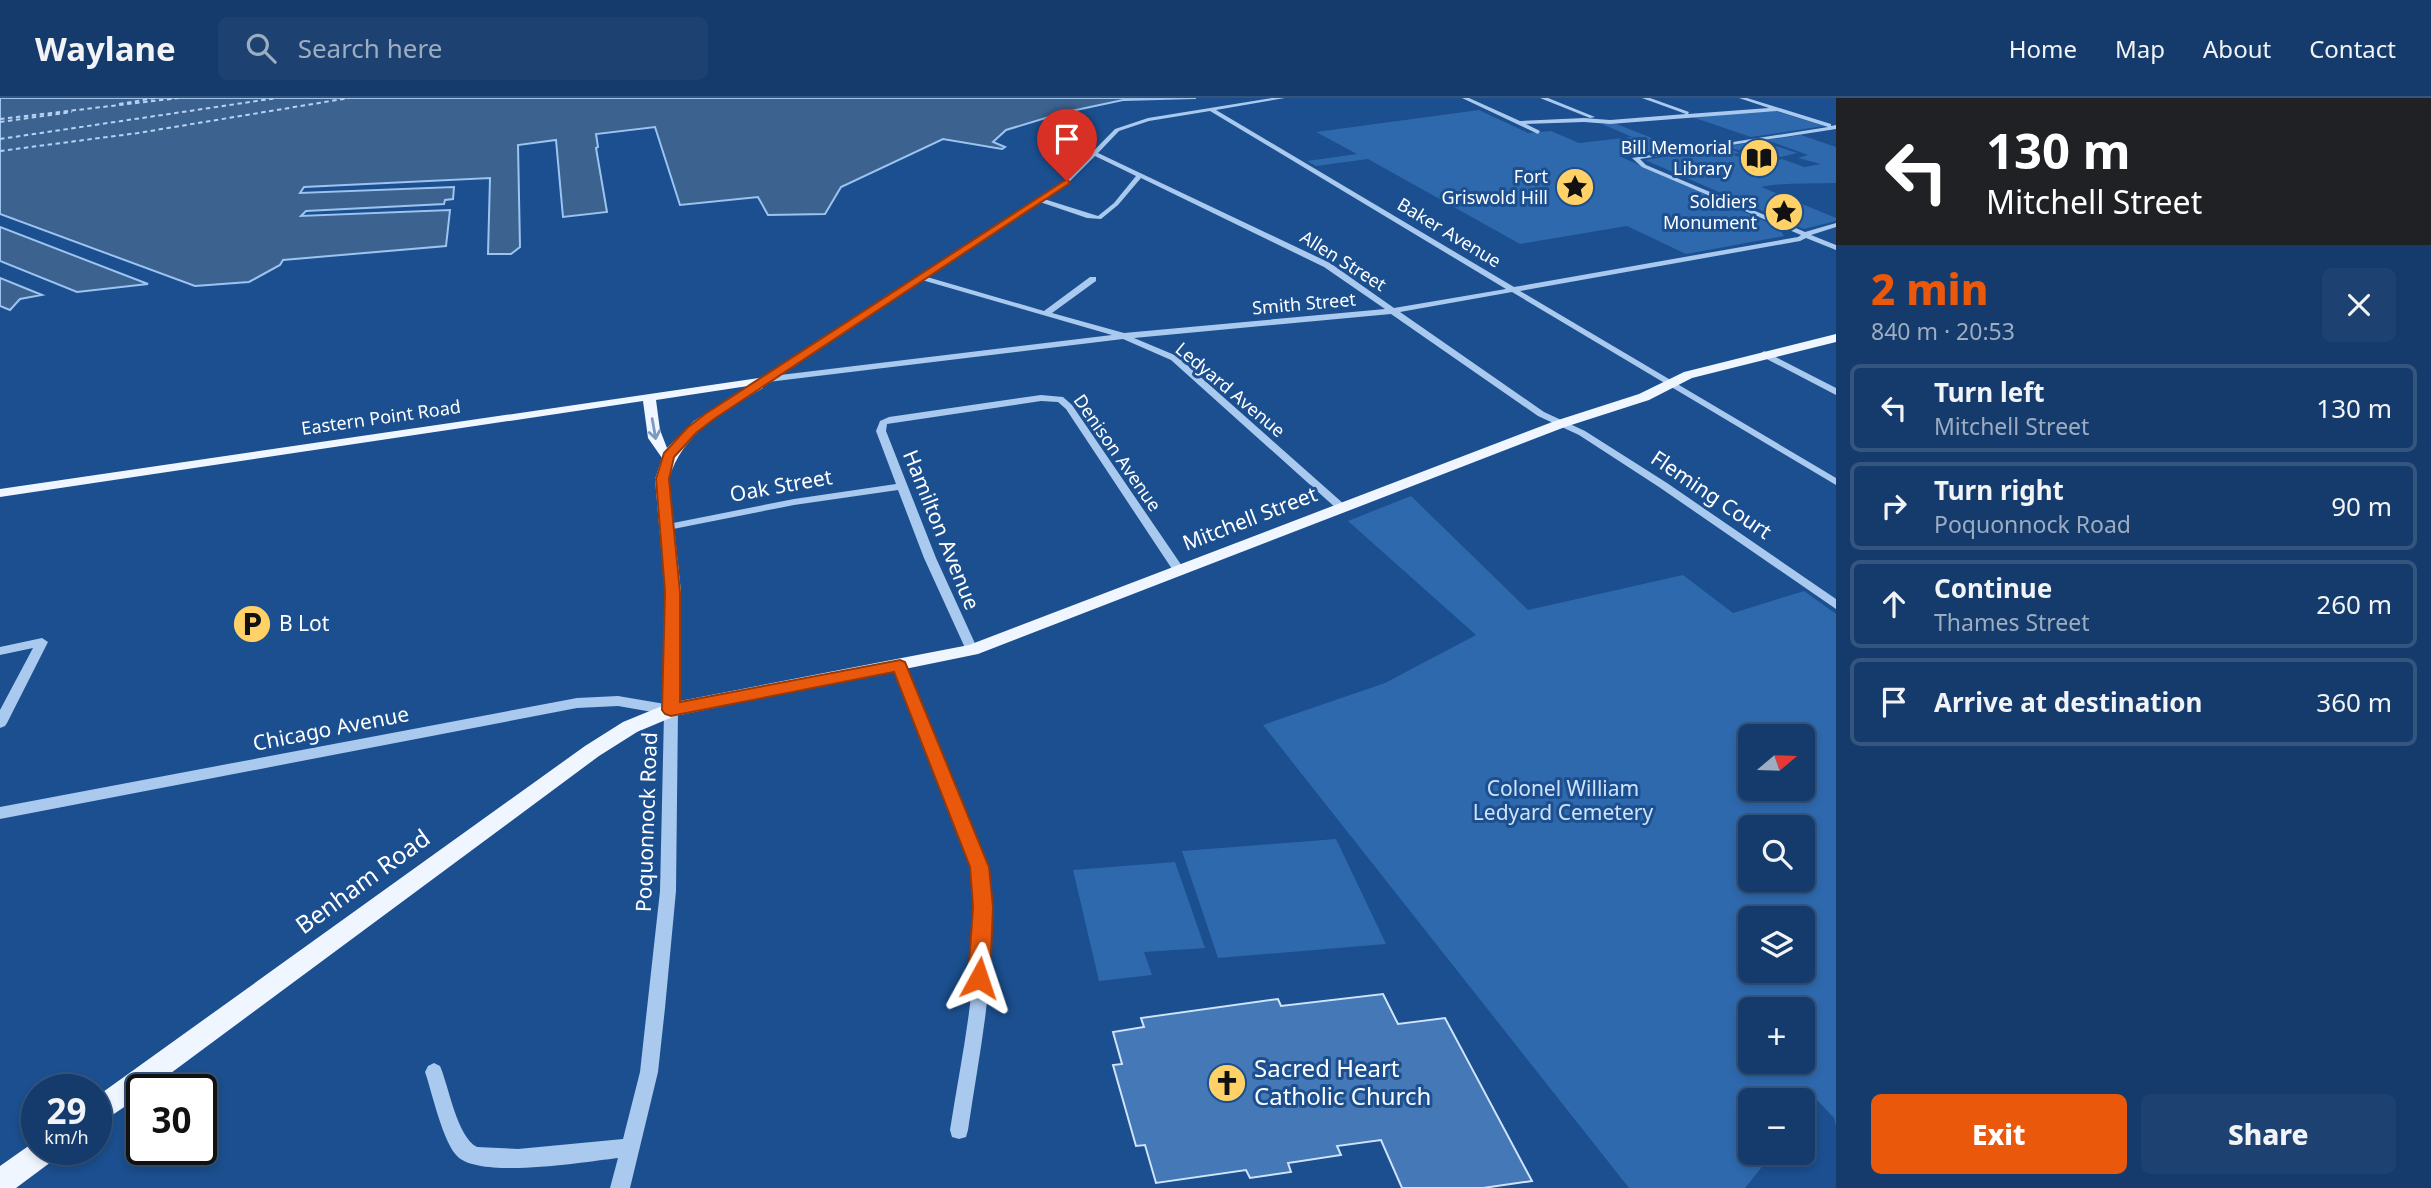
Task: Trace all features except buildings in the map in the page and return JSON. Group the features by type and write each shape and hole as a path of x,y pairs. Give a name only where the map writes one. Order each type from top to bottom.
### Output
{"main road":[{"name":"Mitchell Street","path":"671,710 972,650 1560,424 1644,397 1688,375 1836,338"},
{"name":"Eastern Point Road","path":"0,493 768,379"},
{"path":"649,398 655,438 659,449 668,456 692,430 768,379"},
{"name":"Poquonnock Road","path":"668,456 662,479 673,592 671,710"},
{"name":"Benham Road","path":"112,1101 592,751 630,727 671,710"},
{"path":"0,1183 25,1165"}],"street":[{"path":"768,379 1067,181 1117,130 1130,124 1282,98"},
{"path":"1465,98 1538,132"},
{"path":"1544,98 1598,120"},
{"path":"1645,98 1692,115"},
{"path":"1742,98 1835,127"},
{"path":"1520,124 1598,120 1611,122 1777,109"},
{"name":"Baker Avenue","path":"1211,110 1836,482"},
{"path":"1835,127 1641,155 1635,160 1836,248"},
{"name":"Allen Street","path":"1093,153 1308,254 1541,414 1560,424"},
{"path":"1040,200 1099,218 1116,204 1140,175"},
{"name":"Smith Street","path":"768,379 1124,336 1394,311 1800,239 1805,234 1836,225"},
{"name":"Ledyard Avenue","path":"922,278 1124,336 1174,358 1341,507"},
{"path":"1046,313 1093,279"},
{"path":"1764,354 1836,392"},
{"name":"Denison Avenue","path":"883,423 1041,398 1060,399 1069,407 1178,569"},
{"name":"Hamilton Avenue","path":"883,423 880,431 972,650"},
{"name":"Fleming Court","path":"1560,424 1582,433 1663,485 1836,605"},
{"name":"Oak Street","path":"667,527 794,502 902,486"},
{"path":"0,651 43,642 0,723"},
{"path":"900,666 976,856 982,878 982,951 959,1130"},
{"name":"Chicago Avenue","path":"0,813 577,703 618,701 671,710"},
{"name":"Poquonnock Road","path":"620,1188 649,1072 668,891 671,710"},
{"path":"434,1072 460,1144 474,1157 502,1159 631,1147"}],"green space":[{"path":"1479,110 1528,133 1551,131 1579,143 1632,137 1602,124 1614,123 1677,148 1619,156 1778,227 1784,236 1686,254 1627,226 1520,244 1368,159 1316,166 1307,161 1357,154 1316,132"},
{"path":"1776,111 1824,126 1751,137 1689,116"},
{"path":"1801,135 1836,147 1836,183 1761,187 1836,218 1836,221 1804,229 1645,160 1760,141 1797,153 1781,157 1757,149 1743,151 1726,147 1740,153 1733,154 1736,156 1762,164 1782,159 1804,167 1821,164 1798,158 1808,155 1767,140"},
{"name":"Colonel William Ledyard Cemetery","path":"1411,496 1528,610 1683,575 1733,613 1804,591 1836,614 1836,1126 1834,1118 1815,1100 1815,1088 1738,1088 1738,1165 1763,1165 1745,1188 1629,1188 1263,725 1385,683 1476,635 1348,521"},
{"path":"1336,839 1386,944 1218,958 1182,851"},
{"path":"1175,862 1205,948 1144,952 1152,975 1099,981 1073,870"}],"shaded area":[{"path":"0,98 1196,98 1123,100 1062,113 1006,130 993,142 1005,147 1002,149 943,139 841,187 825,214 768,215 758,197 680,205 655,127 596,134 607,212 563,217 556,140 518,145 520,247 511,254 488,254 490,178 304,187 300,193 454,187 453,199 445,200 444,204 306,211 301,216 450,210 446,246 283,260 280,265 249,282 195,286 0,214"},
{"path":"0,227 148,284 77,292 0,261"},
{"path":"0,278 42,295 20,299 10,310 0,306"}],"ferry route":[{"path":"119,104 155,98"},
{"path":"0,119 179,98"},
{"path":"0,139 277,98"},
{"path":"0,151 138,133 349,98"},
{"path":"0,122 72,112"}],"place":[{"name":"Bill Memorial Library","path":"1759,158"},
{"name":"Fort Griswold Hill","path":"1575,187"},
{"name":"Soldiers Monument","path":"1784,212"},
{"name":"B Lot","path":"252,624"},
{"name":"Sacred Heart Catholic Church","path":"1227,1083"}],"route":[{"path":"979,978 983,907 980,867 900,666 671,710 673,592 662,479 668,456 692,430 709,417 1067,181"}]}
